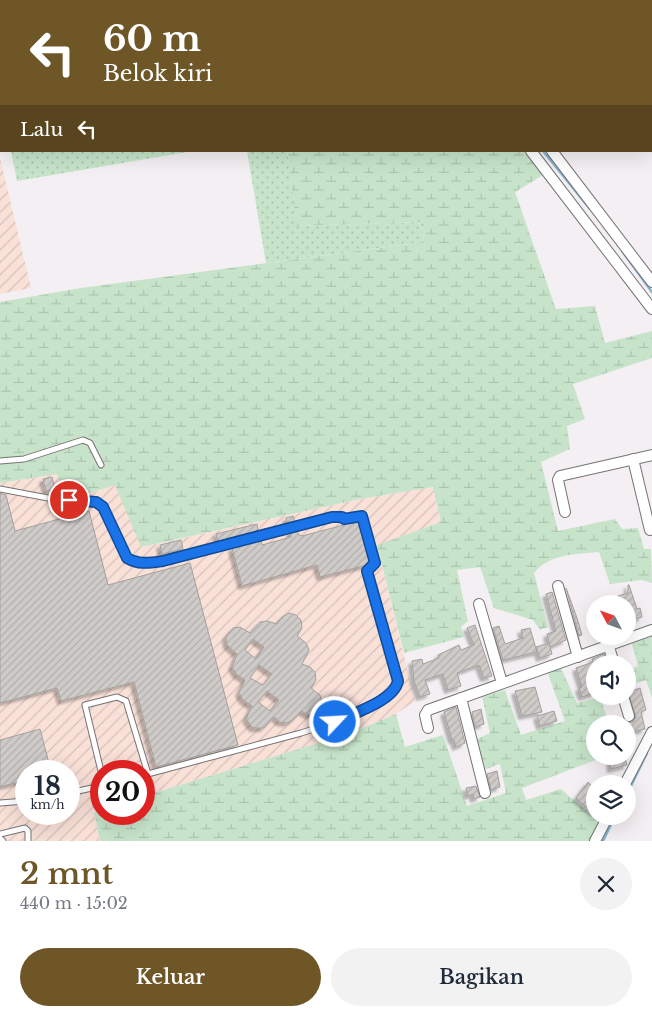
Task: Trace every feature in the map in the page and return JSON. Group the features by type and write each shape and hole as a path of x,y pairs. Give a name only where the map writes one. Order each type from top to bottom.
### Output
{"street":[{"path":"532,152 652,308"},
{"path":"553,152 652,282"},
{"path":"565,512 558,480 560,476 652,455"},
{"path":"633,459 650,530"},
{"path":"558,586 578,657"},
{"path":"479,604 502,683"},
{"path":"428,728 427,711 652,630"},
{"path":"609,647 611,655"},
{"path":"461,698 485,794"},
{"path":"630,775 652,732"},
{"path":"595,841 603,825"}],"lane":[{"path":"0,461 24,459 83,440 90,444 101,465"},
{"path":"0,489 48,498 100,504 127,558 144,564 163,561 332,517 342,517 344,519 362,516 375,563 367,571 398,681 393,693 335,722 155,772"},
{"path":"99,760 85,705 117,697 126,701 142,760"},
{"path":"0,803 15,802"},
{"path":"0,834 25,828 28,831 28,841"},
{"path":"0,838 3,841"}],"shaded area":[{"path":"0,158 31,288 0,294"},
{"path":"57,474 66,501 115,485 142,547 360,499 433,487 441,522 377,546 415,701 396,714 348,734 155,793 155,760 90,760 90,825 97,825 100,841 0,841 0,483"}],"green space":[{"path":"11,152 187,152 17,181"},
{"path":"247,152 287,152 298,226 420,222 424,242 266,263"},
{"path":"287,152 526,152 543,175 515,192 556,309 595,306 605,343 652,331 652,358 573,384 585,419 567,426 570,449 541,462 558,531 615,519 622,529 638,528 644,549 651,549 652,583 642,580 610,584 599,552 564,556 547,562 534,573 548,627 540,630 533,620 494,608 480,567 457,570 468,621 461,627 464,637 404,653 377,545 441,522 433,487 360,499 141,547 115,485 66,501 57,474 0,483 0,302 81,288 424,242 420,222 297,226"},
{"path":"652,634 652,698 646,680 636,683 636,667 638,666 632,645 636,645 636,640"},
{"path":"560,666 577,703 586,701 586,705 603,705 606,715 586,715 586,764 522,788 526,800 561,789 586,811 586,825 598,825 591,841 100,841 97,825 155,825 155,793 348,734 396,714 405,747 443,735 467,806 506,793 500,764 483,770 475,740 490,733 482,697 505,690 521,735 565,721 547,671"}],"building":[{"path":"52,477 55,490 46,491 43,479"},
{"path":"0,493 6,495 15,531 89,511 108,585 190,563 238,745 156,767 134,682 61,701 57,688 0,703"},
{"path":"293,516 295,522 287,524 286,518"},
{"path":"359,521 370,562 367,565 320,577 317,565 242,586 232,548 261,540 262,545 291,537 290,532 297,531 302,536"},
{"path":"257,524 258,532 218,542 216,534"},
{"path":"181,540 183,549 162,554 160,545"},
{"path":"629,585 632,595 621,595 628,593"},
{"path":"566,588 582,635 579,636"},
{"path":"552,592 566,640 550,647 547,634 556,631 546,594"},
{"path":"636,606 637,609 640,608 642,617 636,619"},
{"path":"289,613 296,615 301,620 302,628 297,636 306,643 309,650 302,664 310,667 315,672 316,680 311,688 320,695 323,706 316,714 309,715 301,711 294,719 287,723 280,722 274,717 264,728 253,728 246,719 252,706 243,700 239,693 245,680 236,674 232,667 237,654 227,645 226,637 233,628 240,627 250,633 260,622 267,621 277,624 282,617","holes":["253,639 264,647 256,659 245,650","259,665 272,674 263,685 250,678","267,691 279,700 270,711 258,702"]},
{"path":"475,625 492,676 484,678 479,665 457,673 461,686 448,690 443,674 425,680 430,694 420,697 414,681 412,661 422,659 423,664 439,658 438,655 459,645 461,650 474,645 467,628"},
{"path":"499,626 505,644 523,638 521,630 530,628 537,652 503,660 493,628"},
{"path":"549,643 552,654 540,658 536,647"},
{"path":"586,664 586,696 582,697 579,688 582,687 576,668"},
{"path":"535,687 542,712 522,716 515,691"},
{"path":"640,688 646,710 641,712 645,729 636,731 636,715 632,705 636,705 636,689"},
{"path":"456,707 465,743 456,747 454,740 452,740 444,712"},
{"path":"481,709 484,724 475,727 472,712"},
{"path":"554,711 557,721 540,726 537,716"},
{"path":"40,729 48,760 15,760 15,783 0,787 0,740"},
{"path":"610,765 627,765 611,769"},
{"path":"497,771 500,787 491,790 487,774"},
{"path":"586,785 586,806 576,798"},
{"path":"476,786 480,797 474,799 473,794 468,796 466,788"}],"waterway":[{"path":"544,152 590,209"},
{"path":"622,251 652,292"},
{"path":"636,776 647,753"},
{"path":"603,841 611,825"}],"route":[{"path":"69,500 100,504 127,558 144,564 163,561 332,517 342,517 344,519 362,516 375,563 367,571 398,681 393,693 387,697 335,722"}]}
